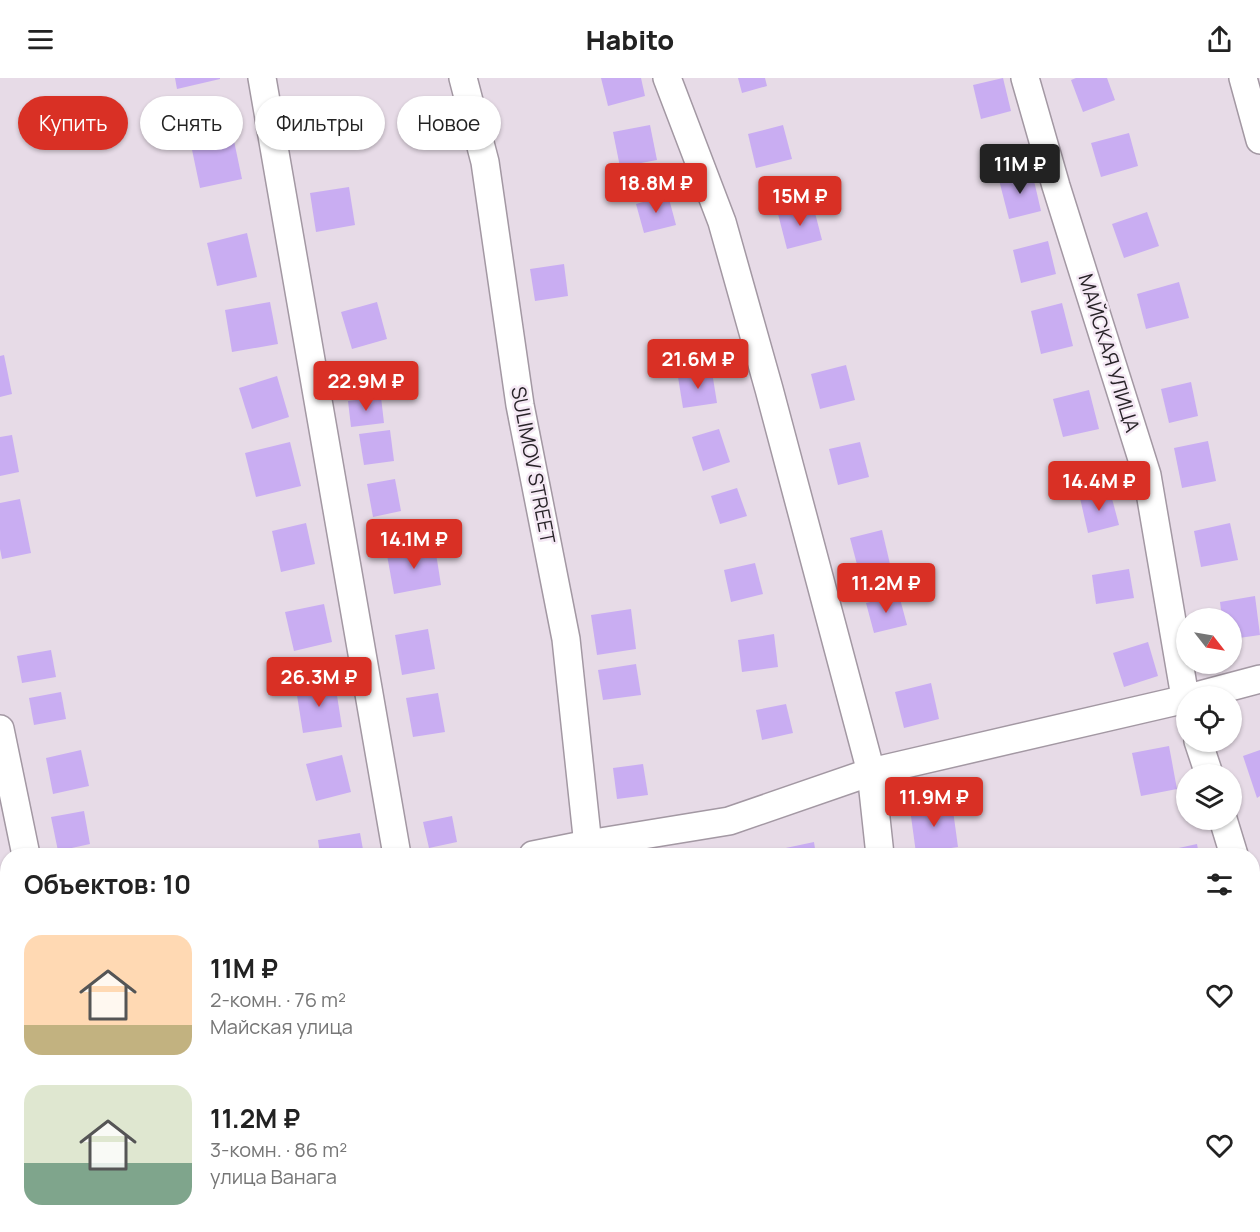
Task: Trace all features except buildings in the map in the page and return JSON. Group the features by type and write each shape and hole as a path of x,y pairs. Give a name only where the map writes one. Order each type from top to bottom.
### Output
{"street":[{"path":"262,78 396,848"},
{"name":"SULIMOV STREET","path":"463,78 485,162 520,405 566,639 589,848"},
{"path":"667,78 722,222 871,772 879,848"},
{"name":"МАЙСКАЯ УЛИЦА","path":"1025,78 1056,186 1147,475 1187,686"},
{"path":"1243,78 1260,140"},
{"path":"1235,686 1260,679"},
{"path":"594,848 729,821 871,772 1176,702"},
{"path":"0,729 25,848"},
{"path":"1226,830 1232,848"}]}
